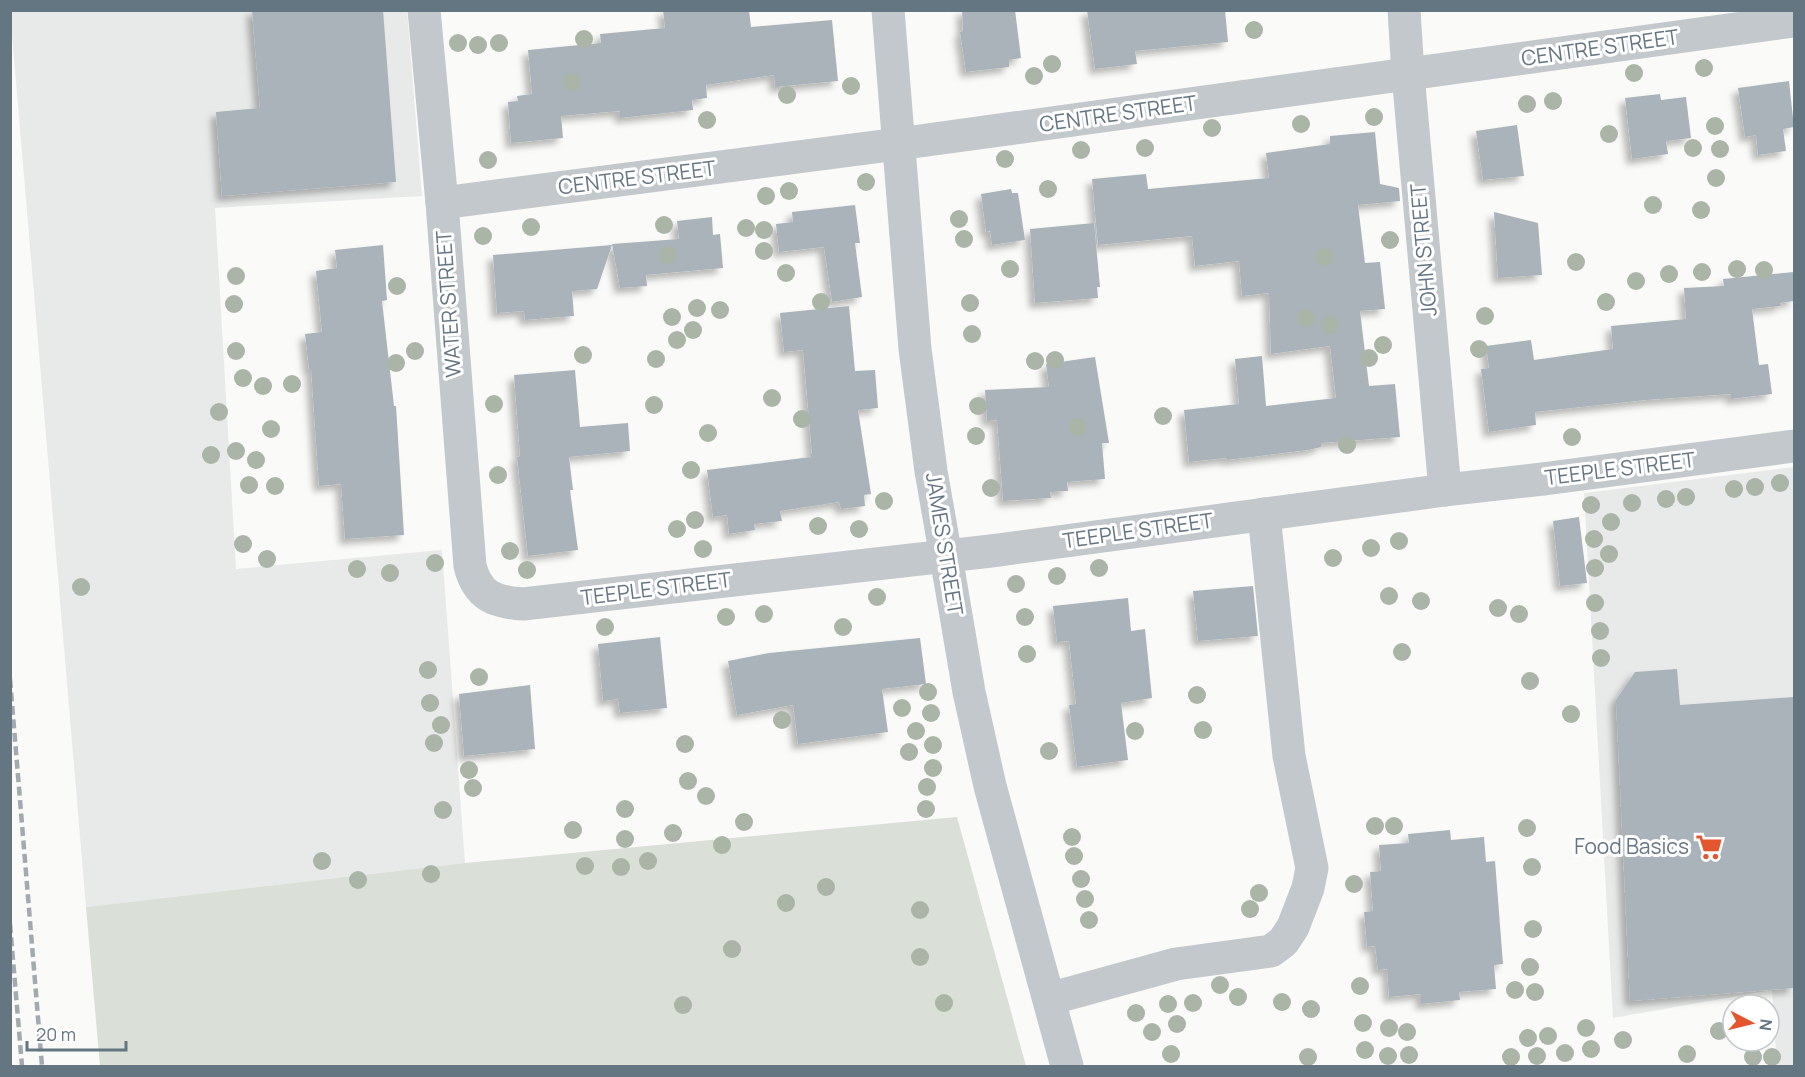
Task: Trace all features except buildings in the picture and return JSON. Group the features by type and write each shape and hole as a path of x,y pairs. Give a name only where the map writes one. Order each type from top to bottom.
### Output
{"street":[{"name":"WATER STREET","path":"424,10 442,203 466,536 475,583 484,592"},
{"name":"JAMES STREET","path":"888,10 915,350 932,471 969,692 990,786 1067,1066"},
{"name":"JOHN STREET","path":"1404,10 1445,490"},
{"name":"CENTRE STREET","path":"442,203 898,144 1794,21"},
{"name":"TEEPLE STREET","path":"484,592 500,602 523,604 991,551 1794,446"},
{"path":"1049,999 1176,964 1271,951 1283,942 1293,927 1308,888 1312,868 1289,756 1264,514"}],"shaded area":[{"path":"10,11 407,11 422,196 215,208 236,569 442,550 465,863 86,907"},
{"path":"1794,467 1794,1066 1777,1066 1776,1053 1781,1053 1781,993 1772,993 1772,990 1755,993 1721,993 1721,999 1613,1018 1584,493"},
{"path":"957,817 1026,1066 100,1066 86,907 465,863"}],"railway":[{"path":"10,679 42,1066"},
{"path":"10,924 22,1066"}],"place":[{"name":"Food Basics","path":"1709,847"}]}
